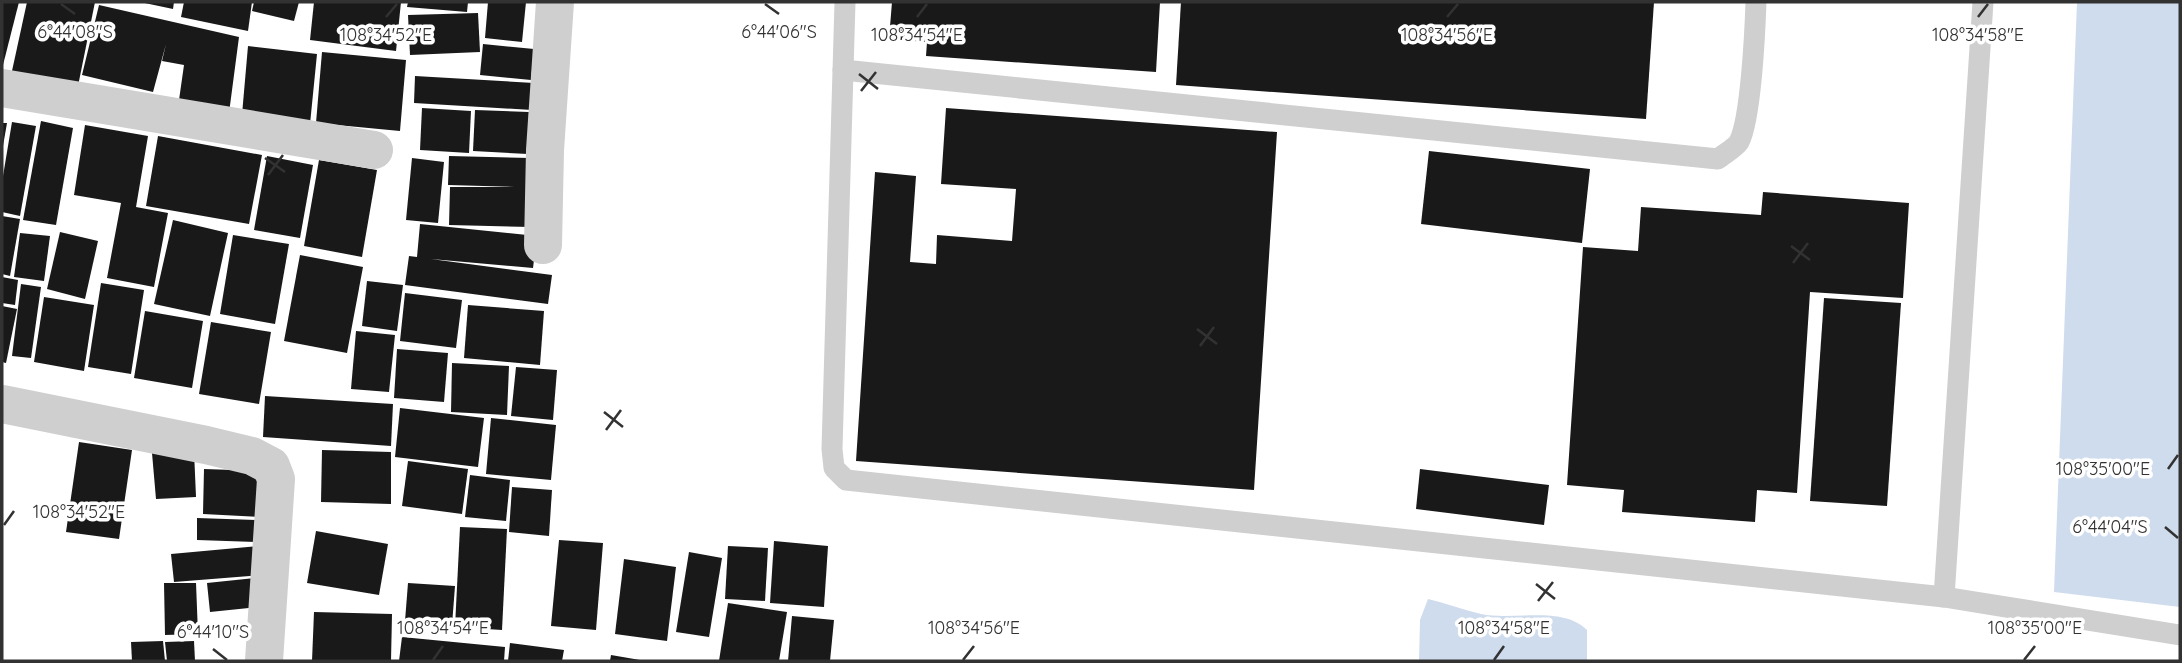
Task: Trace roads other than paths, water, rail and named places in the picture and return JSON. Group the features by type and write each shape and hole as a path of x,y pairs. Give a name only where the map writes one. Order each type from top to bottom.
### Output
{"street":[{"path":"543,245 546,138 555,2"},
{"path":"2,88 374,150"},
{"path":"2,404 206,445 252,456 271,466 276,479 264,661"}],"lane":[{"path":"845,2 832,449 834,468 846,480 1944,597 2180,635"},
{"path":"843,70 1718,159 1738,143 1743,126 1753,55 1756,2"},
{"path":"1944,597 1983,2"}],"water":[{"path":"2077,2 2180,2 2180,607 2054,592"},
{"path":"1428,599 1481,614 1551,616 1577,622 1587,630 1587,661 1419,661 1420,620"}]}
